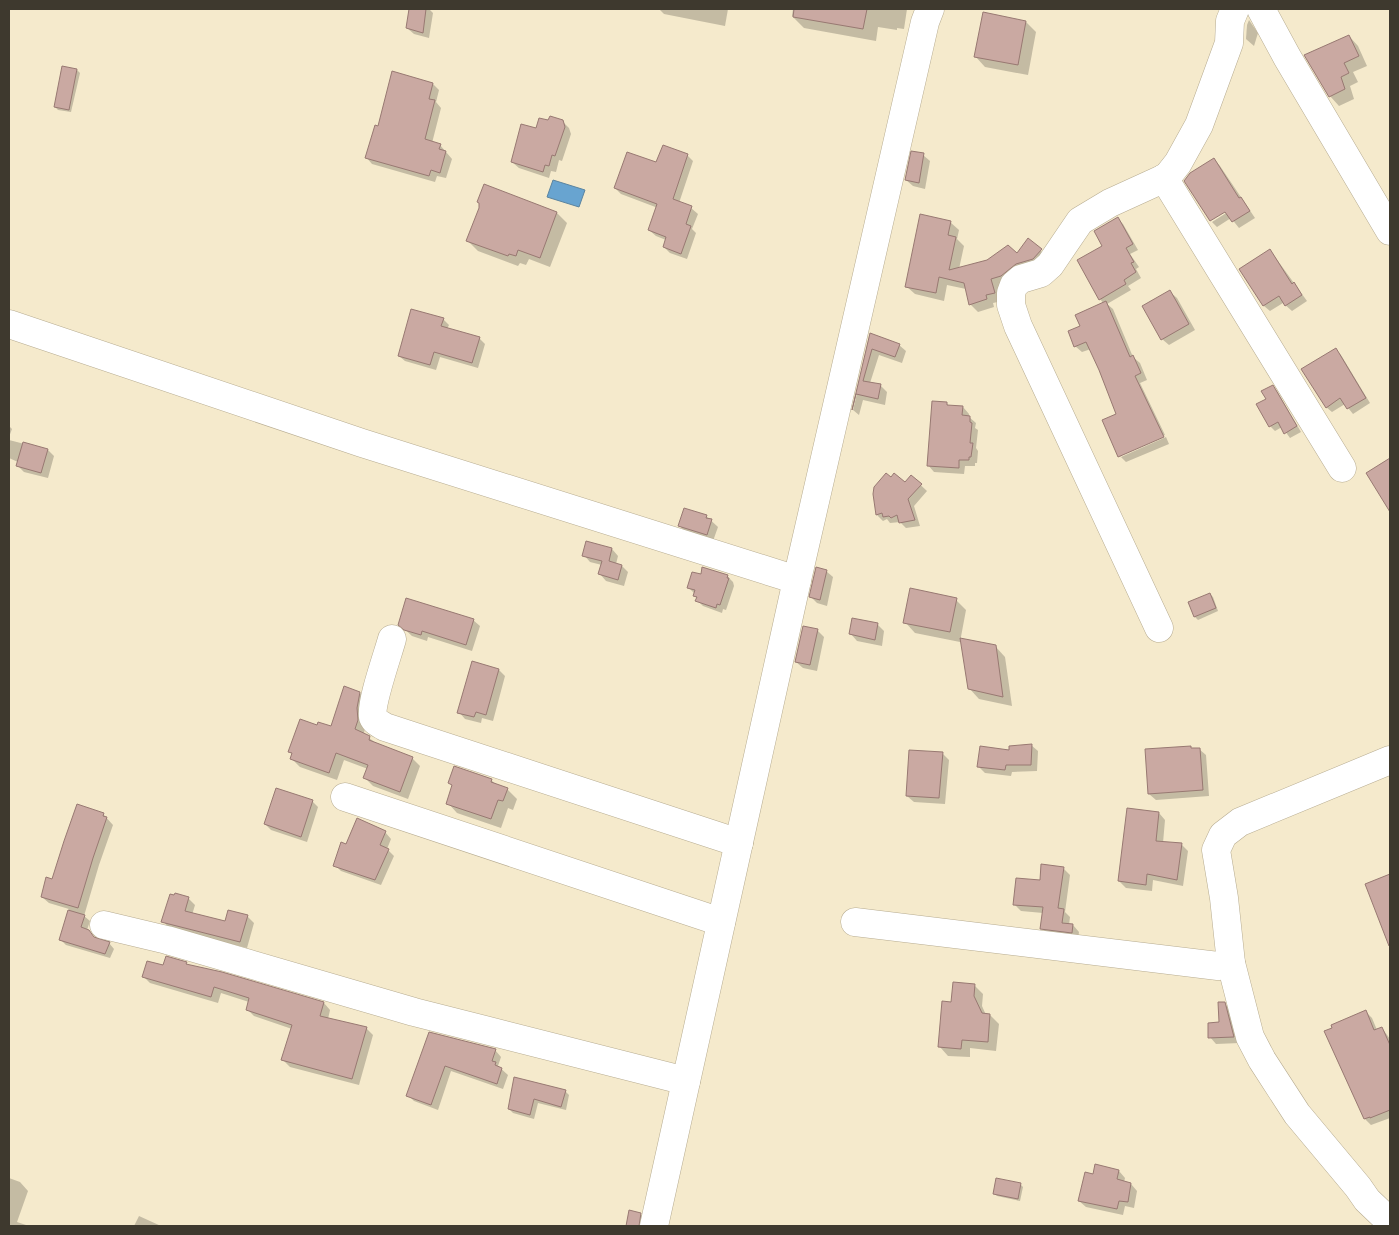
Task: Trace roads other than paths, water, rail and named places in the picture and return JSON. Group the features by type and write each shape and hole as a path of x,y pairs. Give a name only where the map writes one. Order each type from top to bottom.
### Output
{"street":[{"path":"654,1226 797,580 923,32 930,9"},
{"path":"1159,628 1018,326 1011,306 1011,294 1014,285 1021,279 1041,273 1050,265 1080,221 1110,203 1167,177 1178,164 1199,125 1229,43 1230,22 1235,9"},
{"path":"1261,9 1287,57 1390,231"},
{"path":"1164,178 1342,468"},
{"path":"9,324 362,443 797,580"},
{"path":"392,639 374,700 373,716 377,723 738,843"},
{"path":"1390,760 1240,822 1223,835 1216,850 1224,898 1231,963 1250,1037 1262,1060 1297,1114 1367,1200 1390,1222"},
{"path":"345,797 721,922"},
{"path":"855,922 1218,966 1231,963"},
{"path":"104,925 167,940 414,1012 686,1081"}],"water":[{"path":"553,180 585,190 579,207 547,197"}]}
